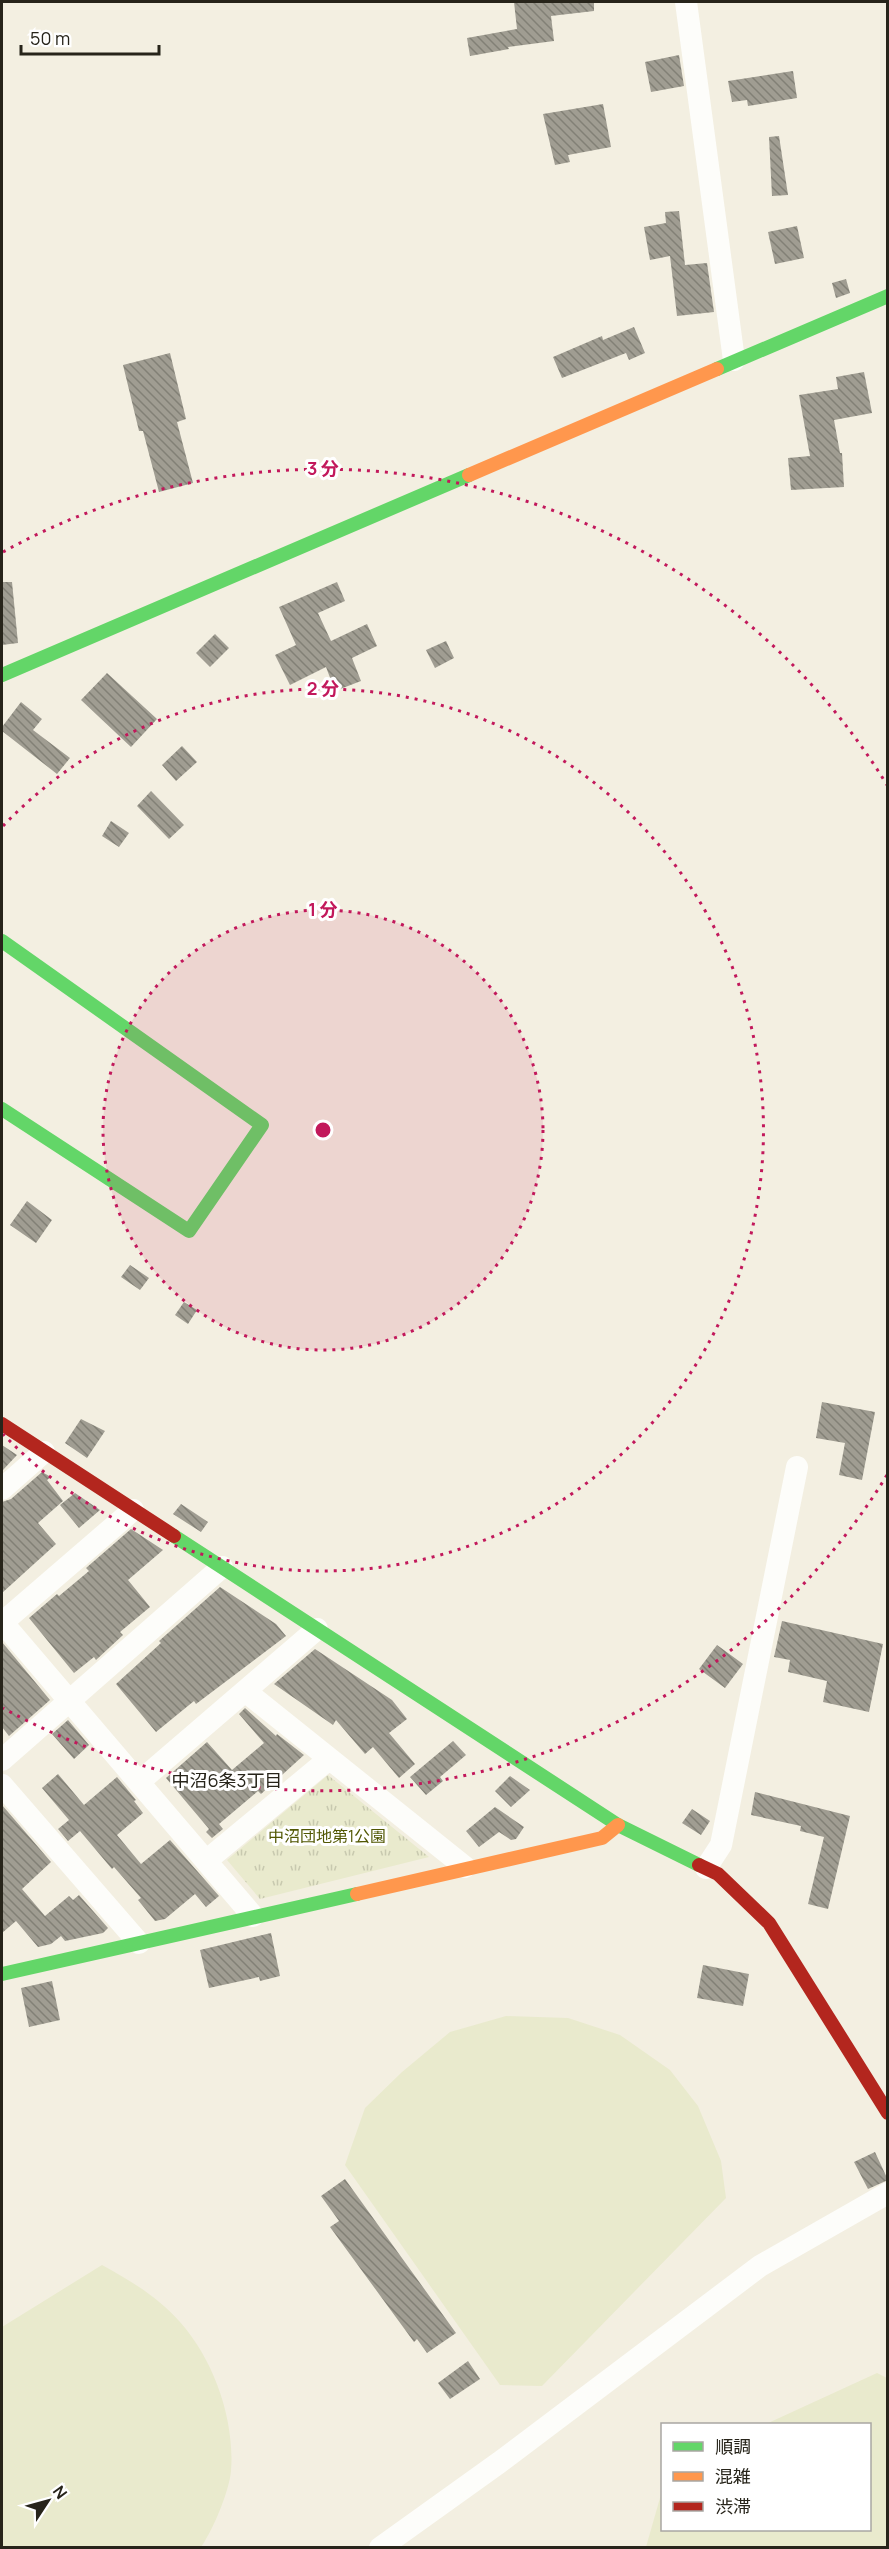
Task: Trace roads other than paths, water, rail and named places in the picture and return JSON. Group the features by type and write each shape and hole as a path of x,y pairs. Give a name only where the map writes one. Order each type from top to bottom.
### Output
{"street":[{"path":"686,2 734,360"},
{"path":"2,675 888,296"},
{"path":"2,941 262,1125 189,1231 2,1108"},
{"path":"2,1424 618,1825 718,1874 769,1923 888,2113"},
{"path":"2,1489 44,1452"},
{"path":"706,1868 721,1845 797,1467"},
{"path":"133,1510 2,1622 253,1916"},
{"path":"2,1760 222,1568"},
{"path":"139,1782 317,1629"},
{"path":"245,1691 465,1867"},
{"path":"206,1861 329,1759"},
{"path":"2,1785 138,1942"},
{"path":"6,1966 138,1942 602,1838 618,1825"},
{"path":"380,2547 500,2462 760,2266 888,2193"}],"district":[{"name":"中沼6条3丁目","path":"227,1781"}],"park label":[{"name":"中沼団地第1公園","path":"327,1836"}]}
